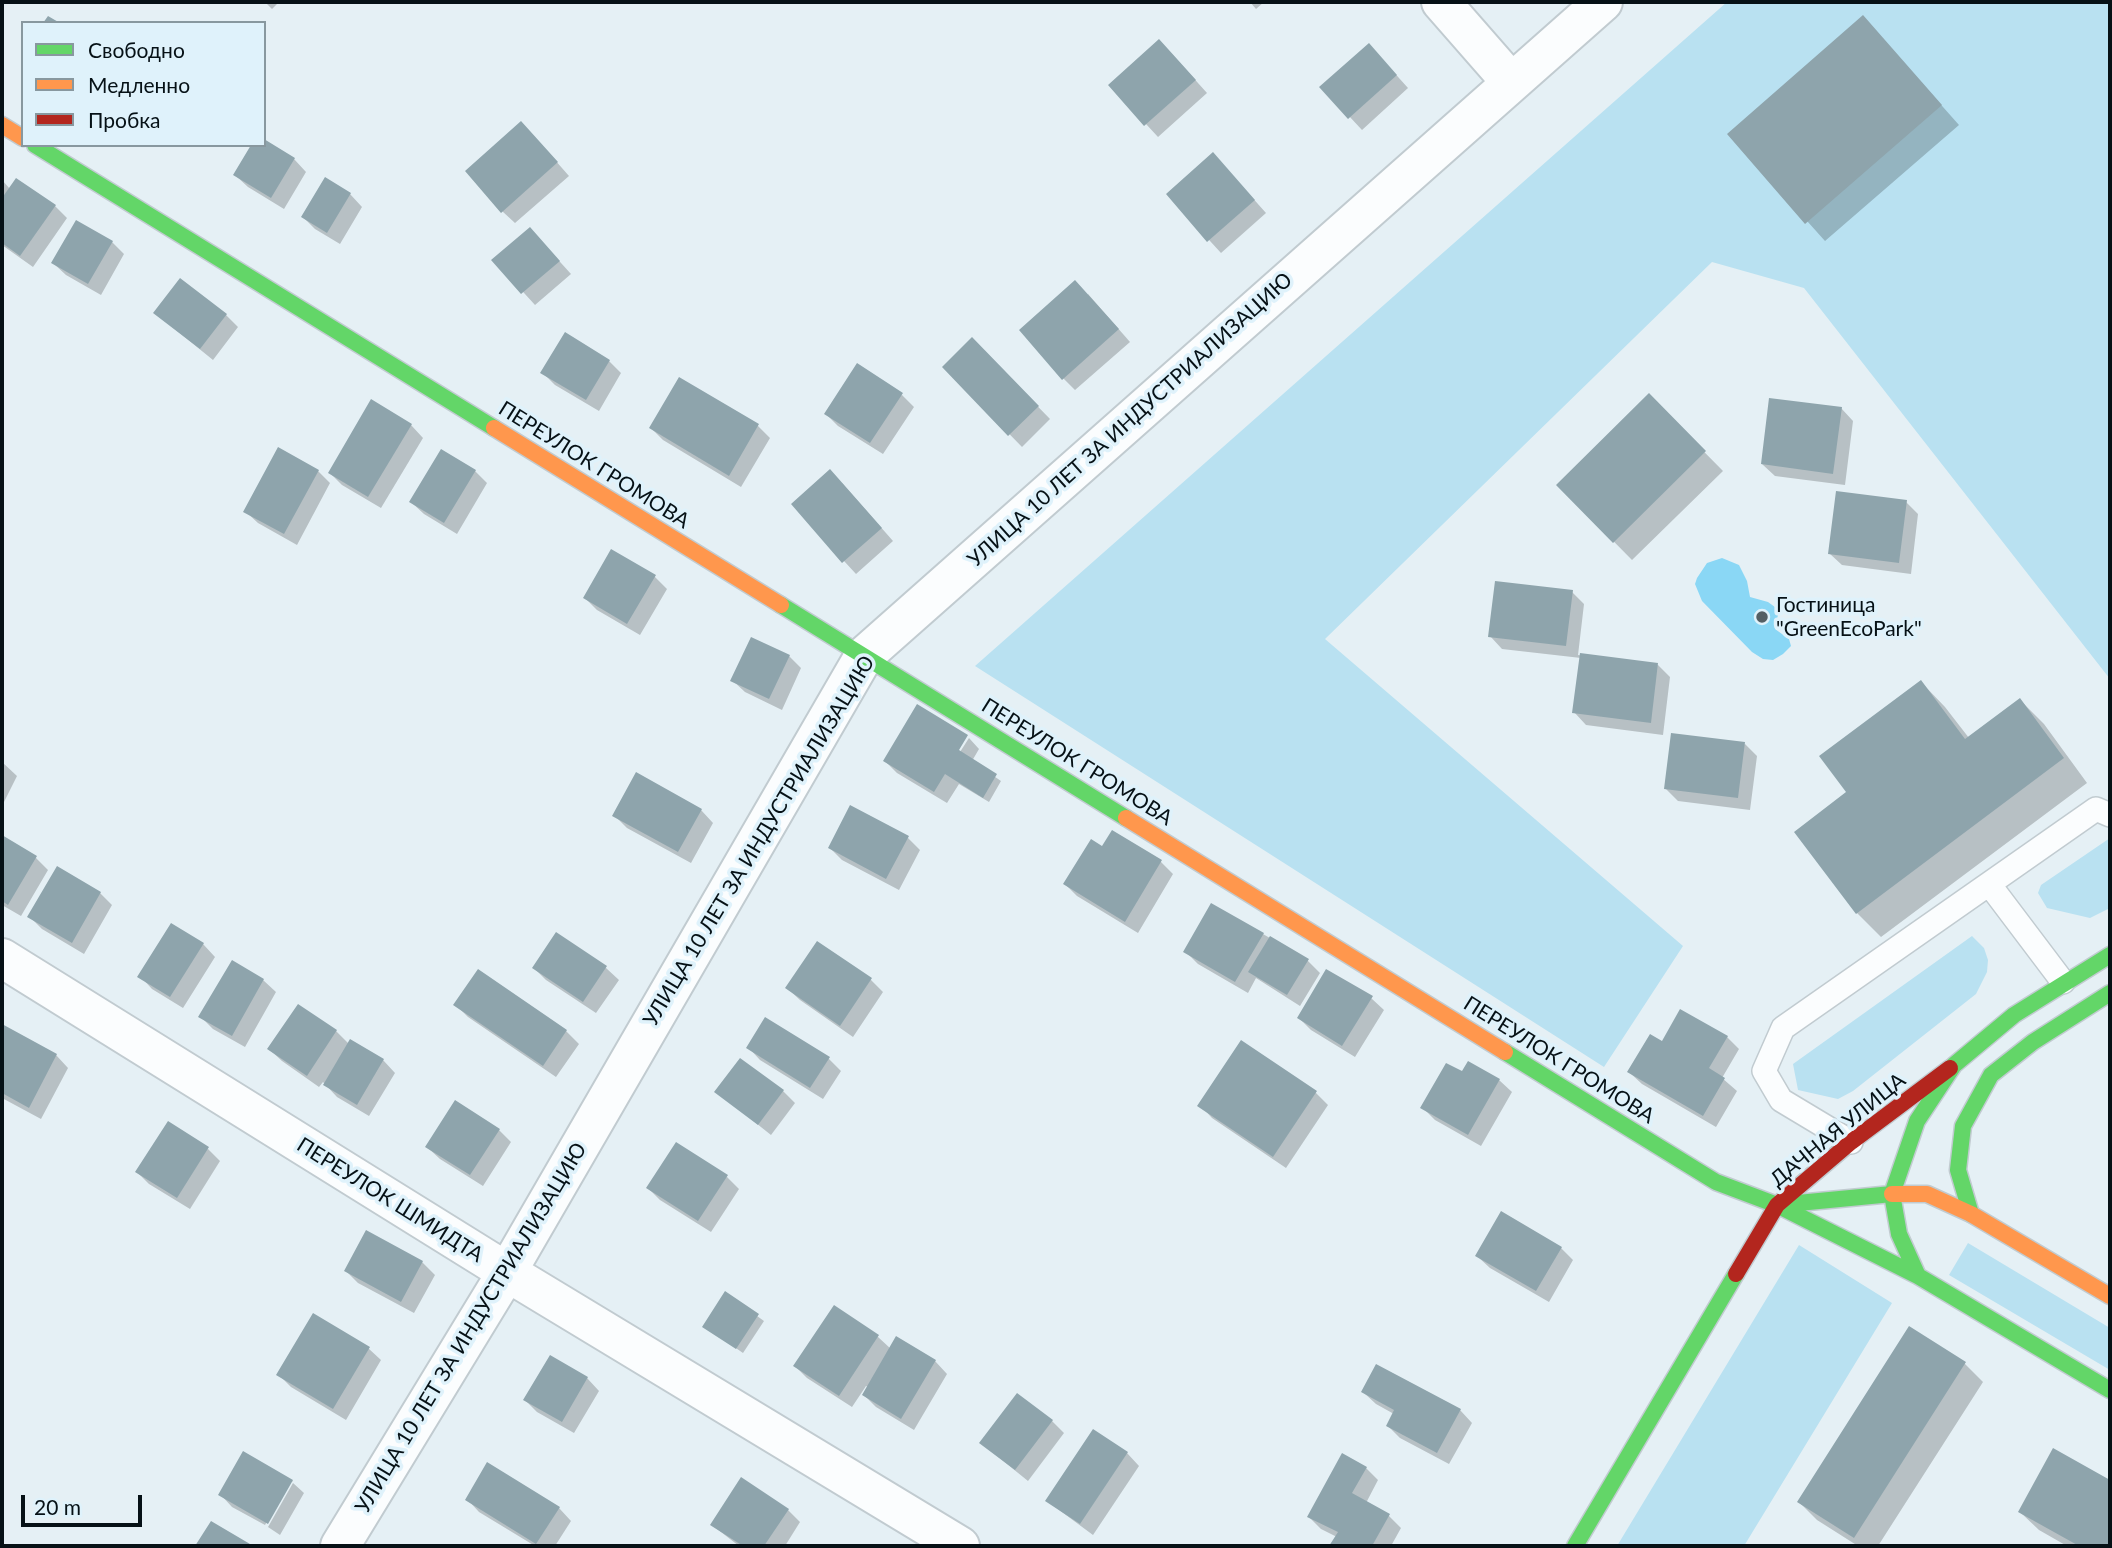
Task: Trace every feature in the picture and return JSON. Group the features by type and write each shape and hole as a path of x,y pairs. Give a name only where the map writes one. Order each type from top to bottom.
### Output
{"street":[{"path":"1440,2 1511,82"},
{"name":"УЛИЦА 10 ЛЕТ ЗА ИНДУСТРИАЛИЗАЦИЮ","path":"340,1546 507,1272 864,656 1603,2"},
{"path":"2,125 21,137"},
{"name":"ПЕРЕУЛОК ГРОМОВА","path":"38,147 1716,1182 1777,1205 1918,1276 2110,1390"},
{"name":"ДАЧНАЯ УЛИЦА","path":"1575,1546 1777,1205 1851,1142 1954,1065 2014,1015 2110,955"},
{"name":"ПЕРЕУЛОК ШМИДТА","path":"2,958 507,1272 960,1546"},
{"path":"1971,1214 1958,1170 1963,1126 1991,1075 2033,1042 2110,993"},
{"path":"1918,1276 1899,1234 1892,1194 1917,1121 1954,1065"},
{"path":"1777,1205 1892,1194 1927,1194 1971,1214 2110,1296"}],"lane":[{"path":"1851,1142 1781,1100 1763,1071 1783,1028 2096,809 2110,815"},
{"path":"1989,884 2063,982"}],"shaded area":[{"path":"1727,2 2110,2 2110,679 1804,288 1712,262 1325,639 1683,946 1604,1067 975,666"},
{"path":"2110,838 2110,908 2090,918 2047,908 2038,893 2041,885"},
{"path":"1972,936 1984,948 1988,960 1987,972 1976,994 1853,1091 1838,1099 1798,1090 1793,1064"},
{"path":"1968,1243 2110,1328 2110,1370 1949,1275"},
{"path":"1799,1245 1892,1303 1744,1546 1617,1546"}],"water":[{"path":"1722,558 1739,565 1747,581 1750,597 1768,602 1779,610 1775,629 1789,639 1791,646 1773,660 1763,659 1752,652 1702,601 1695,584 1697,578 1707,563"}],"building":[{"path":"1863,15 1942,105 1805,224 1727,134"},
{"path":"1159,39 1196,80 1144,126 1108,85"},
{"path":"1369,43 1397,75 1348,119 1319,87"},
{"path":"521,121 558,162 501,213 465,171"},
{"path":"266,140 295,158 271,198 233,175 250,147 266,147"},
{"path":"1213,152 1255,200 1207,242 1166,194"},
{"path":"325,177 351,193 327,233 301,217"},
{"path":"16,178 56,205 20,256 2,243 2,198"},
{"path":"76,220 113,241 88,284 51,263"},
{"path":"530,227 560,261 521,294 491,260"},
{"path":"180,278 227,314 200,349 153,313"},
{"path":"1075,280 1119,329 1062,380 1019,330"},
{"path":"565,332 610,360 586,400 540,373"},
{"path":"972,337 1039,406 1008,436 942,367"},
{"path":"857,363 903,393 870,443 824,414"},
{"path":"679,377 759,424 729,476 649,428"},
{"path":"1649,393 1706,451 1613,543 1556,485"},
{"path":"1769,398 1842,407 1833,474 1761,464"},
{"path":"371,399 412,424 368,497 328,473"},
{"path":"278,447 319,470 284,534 243,512"},
{"path":"441,449 476,470 444,523 409,502"},
{"path":"830,469 882,528 842,563 791,504"},
{"path":"1836,491 1907,500 1899,563 1828,554"},
{"path":"611,549 656,575 627,624 583,598"},
{"path":"1495,581 1573,590 1566,646 1488,637"},
{"path":"751,637 790,655 769,699 730,681"},
{"path":"1580,653 1658,663 1651,723 1572,713"},
{"path":"1921,680 1965,739 2020,698 2064,758 1856,914 1794,832 1846,792 1819,756"},
{"path":"917,704 968,735 959,750 997,774 983,798 945,774 934,792 883,761"},
{"path":"1671,733 1745,742 1738,798 1664,789"},
{"path":"636,772 702,809 678,852 612,816"},
{"path":"850,805 909,836 886,879 828,848"},
{"path":"1112,830 1162,860 1125,922 1063,884 1091,839 1102,846"},
{"path":"2,835 37,856 8,905 2,901"},
{"path":"57,866 101,892 72,943 27,917"},
{"path":"1211,903 1264,933 1235,982 1183,952"},
{"path":"171,923 204,943 170,997 137,977"},
{"path":"556,932 607,966 583,1002 532,968"},
{"path":"1270,936 1309,959 1287,995 1248,972"},
{"path":"817,941 872,978 840,1026 785,988"},
{"path":"232,960 264,979 232,1036 198,1017"},
{"path":"478,969 567,1030 543,1066 453,1005"},
{"path":"1326,969 1373,996 1342,1046 1297,1018"},
{"path":"298,1004 337,1030 307,1076 267,1049"},
{"path":"1680,1009 1728,1036 1709,1068 1725,1078 1703,1116 1627,1072 1650,1034 1662,1041"},
{"path":"765,1017 830,1057 810,1088 746,1048"},
{"path":"2,1024 57,1054 29,1108 2,1093"},
{"path":"350,1039 384,1059 357,1105 323,1085"},
{"path":"1241,1040 1317,1091 1273,1157 1197,1106"},
{"path":"740,1058 784,1090 758,1125 714,1092"},
{"path":"1468,1061 1500,1079 1468,1135 1420,1108 1446,1063 1462,1071"},
{"path":"455,1100 500,1129 470,1175 425,1147"},
{"path":"168,1121 209,1147 177,1198 135,1172"},
{"path":"676,1142 728,1175 698,1221 646,1188"},
{"path":"1501,1211 1562,1247 1536,1291 1475,1256"},
{"path":"366,1230 423,1261 401,1302 344,1271"},
{"path":"725,1291 759,1314 736,1349 702,1327"},
{"path":"834,1305 879,1335 839,1396 793,1366"},
{"path":"313,1313 370,1347 333,1409 276,1375"},
{"path":"1909,1326 1966,1362 1854,1538 1797,1502"},
{"path":"896,1336 936,1360 901,1419 862,1395"},
{"path":"550,1355 588,1377 562,1422 523,1400"},
{"path":"1376,1364 1461,1409 1437,1453 1386,1426 1394,1410 1361,1392"},
{"path":"1017,1393 1053,1420 1015,1470 979,1443"},
{"path":"1093,1429 1128,1452 1080,1524 1045,1501"},
{"path":"2053,1448 2110,1480 2110,1546 2079,1546 2018,1512"},
{"path":"243,1451 293,1480 268,1524 218,1495"},
{"path":"1342,1453 1367,1467 1352,1493 1390,1514 1372,1546 1329,1546 1338,1532 1307,1517"},
{"path":"487,1462 560,1507 536,1544 465,1500"},
{"path":"741,1477 789,1509 764,1546 743,1546 710,1525"},
{"path":"211,1521 250,1544 249,1546 195,1546"}],"traffic: fast":[{"path":"38,147 494,428"},
{"path":"781,605 1126,818"},
{"path":"2110,955 2014,1015 1954,1065 1917,1121 1892,1194 1899,1234 1918,1276 2110,1390"},
{"path":"1971,1214 1958,1170 1963,1126 1991,1075 2033,1042 2110,993"},
{"path":"1505,1052 1716,1182 1777,1205 1918,1276"},
{"path":"1777,1205 1892,1194"},
{"path":"1575,1546 1736,1274"}],"traffic: slow":[{"path":"2,125 21,137"},
{"path":"494,428 781,605"},
{"path":"1126,818 1505,1052"},
{"path":"1892,1194 1927,1194 1971,1214 2110,1296"}],"traffic: jam":[{"path":"1736,1274 1777,1205 1851,1142 1950,1068"}],"place":[{"name":"Гостиница \"GreenEcoPark\"","path":"1762,617"}]}
